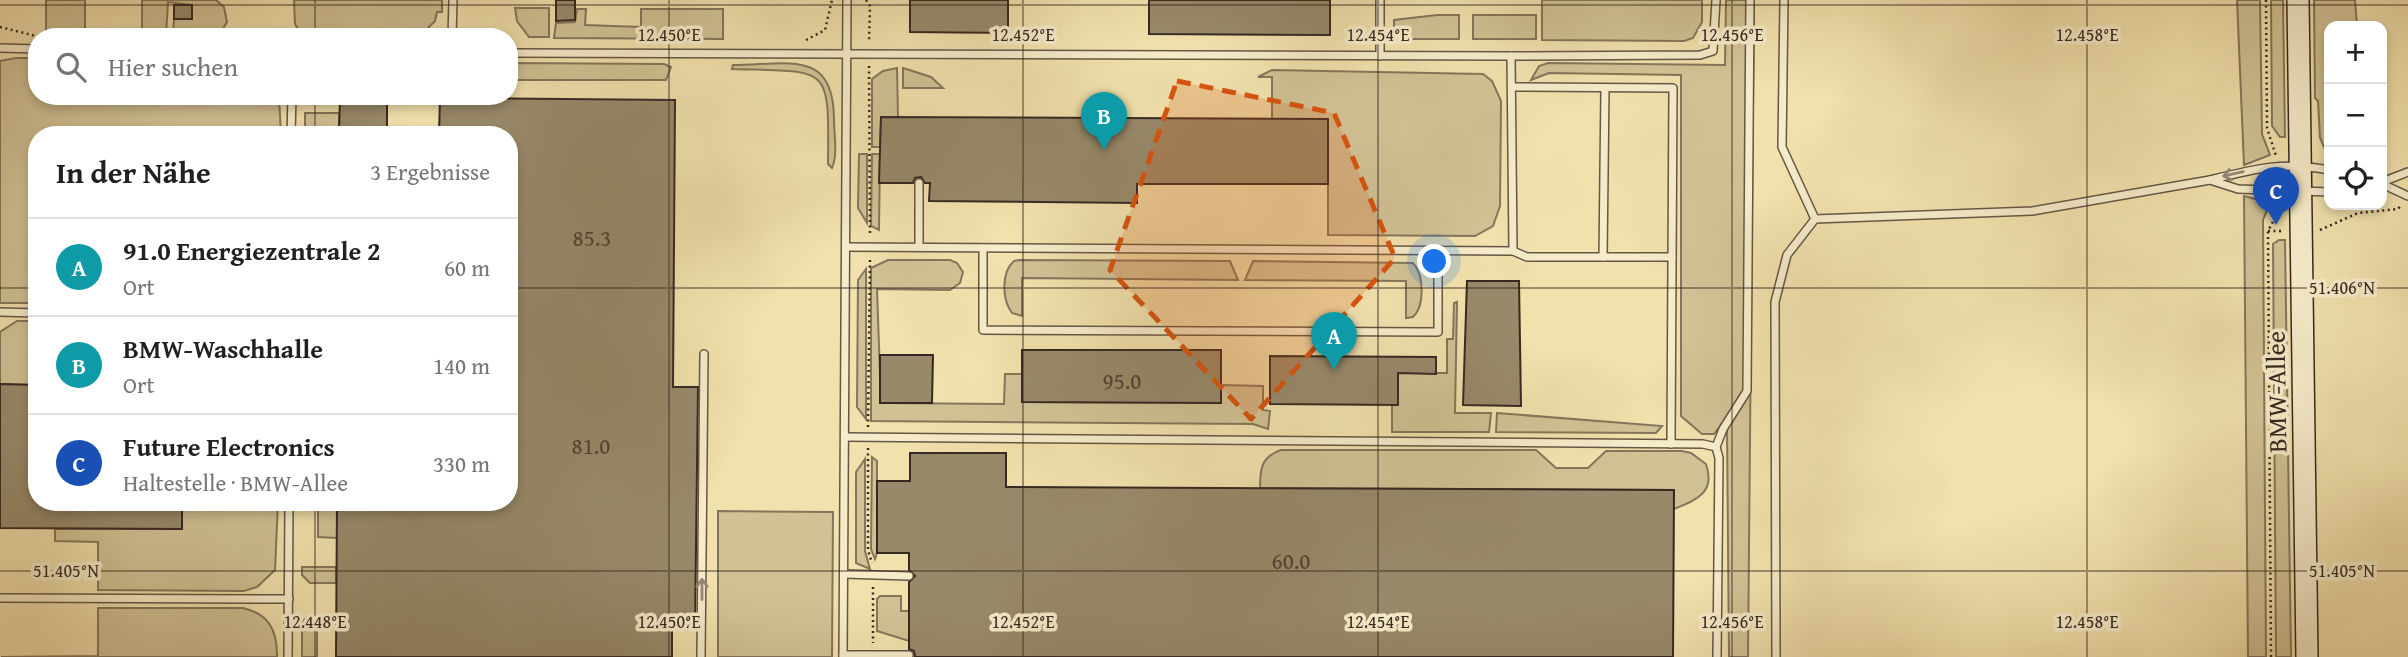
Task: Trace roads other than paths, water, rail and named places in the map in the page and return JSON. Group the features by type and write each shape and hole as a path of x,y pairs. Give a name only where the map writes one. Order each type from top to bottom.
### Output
{"main road":[{"name":"BMW-Allee","path":"2298,0 2307,657"}],"lane":[{"path":"453,0 453,28"},
{"path":"847,0 842,656 909,655"},
{"path":"1380,0 1380,56"},
{"path":"518,53 1700,55 1713,51 1716,0"},
{"path":"1717,657 1716,447 1723,429 1747,391 1750,0"},
{"path":"1784,0 1782,147 1815,219"},
{"path":"0,48 28,49"},
{"path":"1511,56 1513,251"},
{"path":"1511,87 1673,88 1671,444"},
{"path":"1603,257 1605,88"},
{"path":"291,126 292,105"},
{"path":"1815,219 2032,211 2210,180 2277,164 2300,164 2324,169"},
{"path":"2387,181 2408,172"},
{"path":"2210,180 2238,189 2324,192"},
{"path":"919,183 919,247"},
{"path":"2387,185 2408,195"},
{"path":"1776,657 1775,302 1787,255 1815,219"},
{"path":"846,247 1438,250 1513,251 1527,257 1672,257"},
{"path":"983,248 983,330 1438,332 1438,250"},
{"path":"0,313 28,313"},
{"path":"701,657 704,354"},
{"path":"845,437 1671,444 1716,447"},
{"path":"288,657 289,511"},
{"path":"844,575 909,576"},
{"path":"0,598 289,599"}],"place":[{"name":"BMW-Waschhalle","path":"1104,150"},
{"name":"Future Electronics","path":"2276,225"},
{"name":"91.0 Energiezentrale 2","path":"1334,370"}]}
